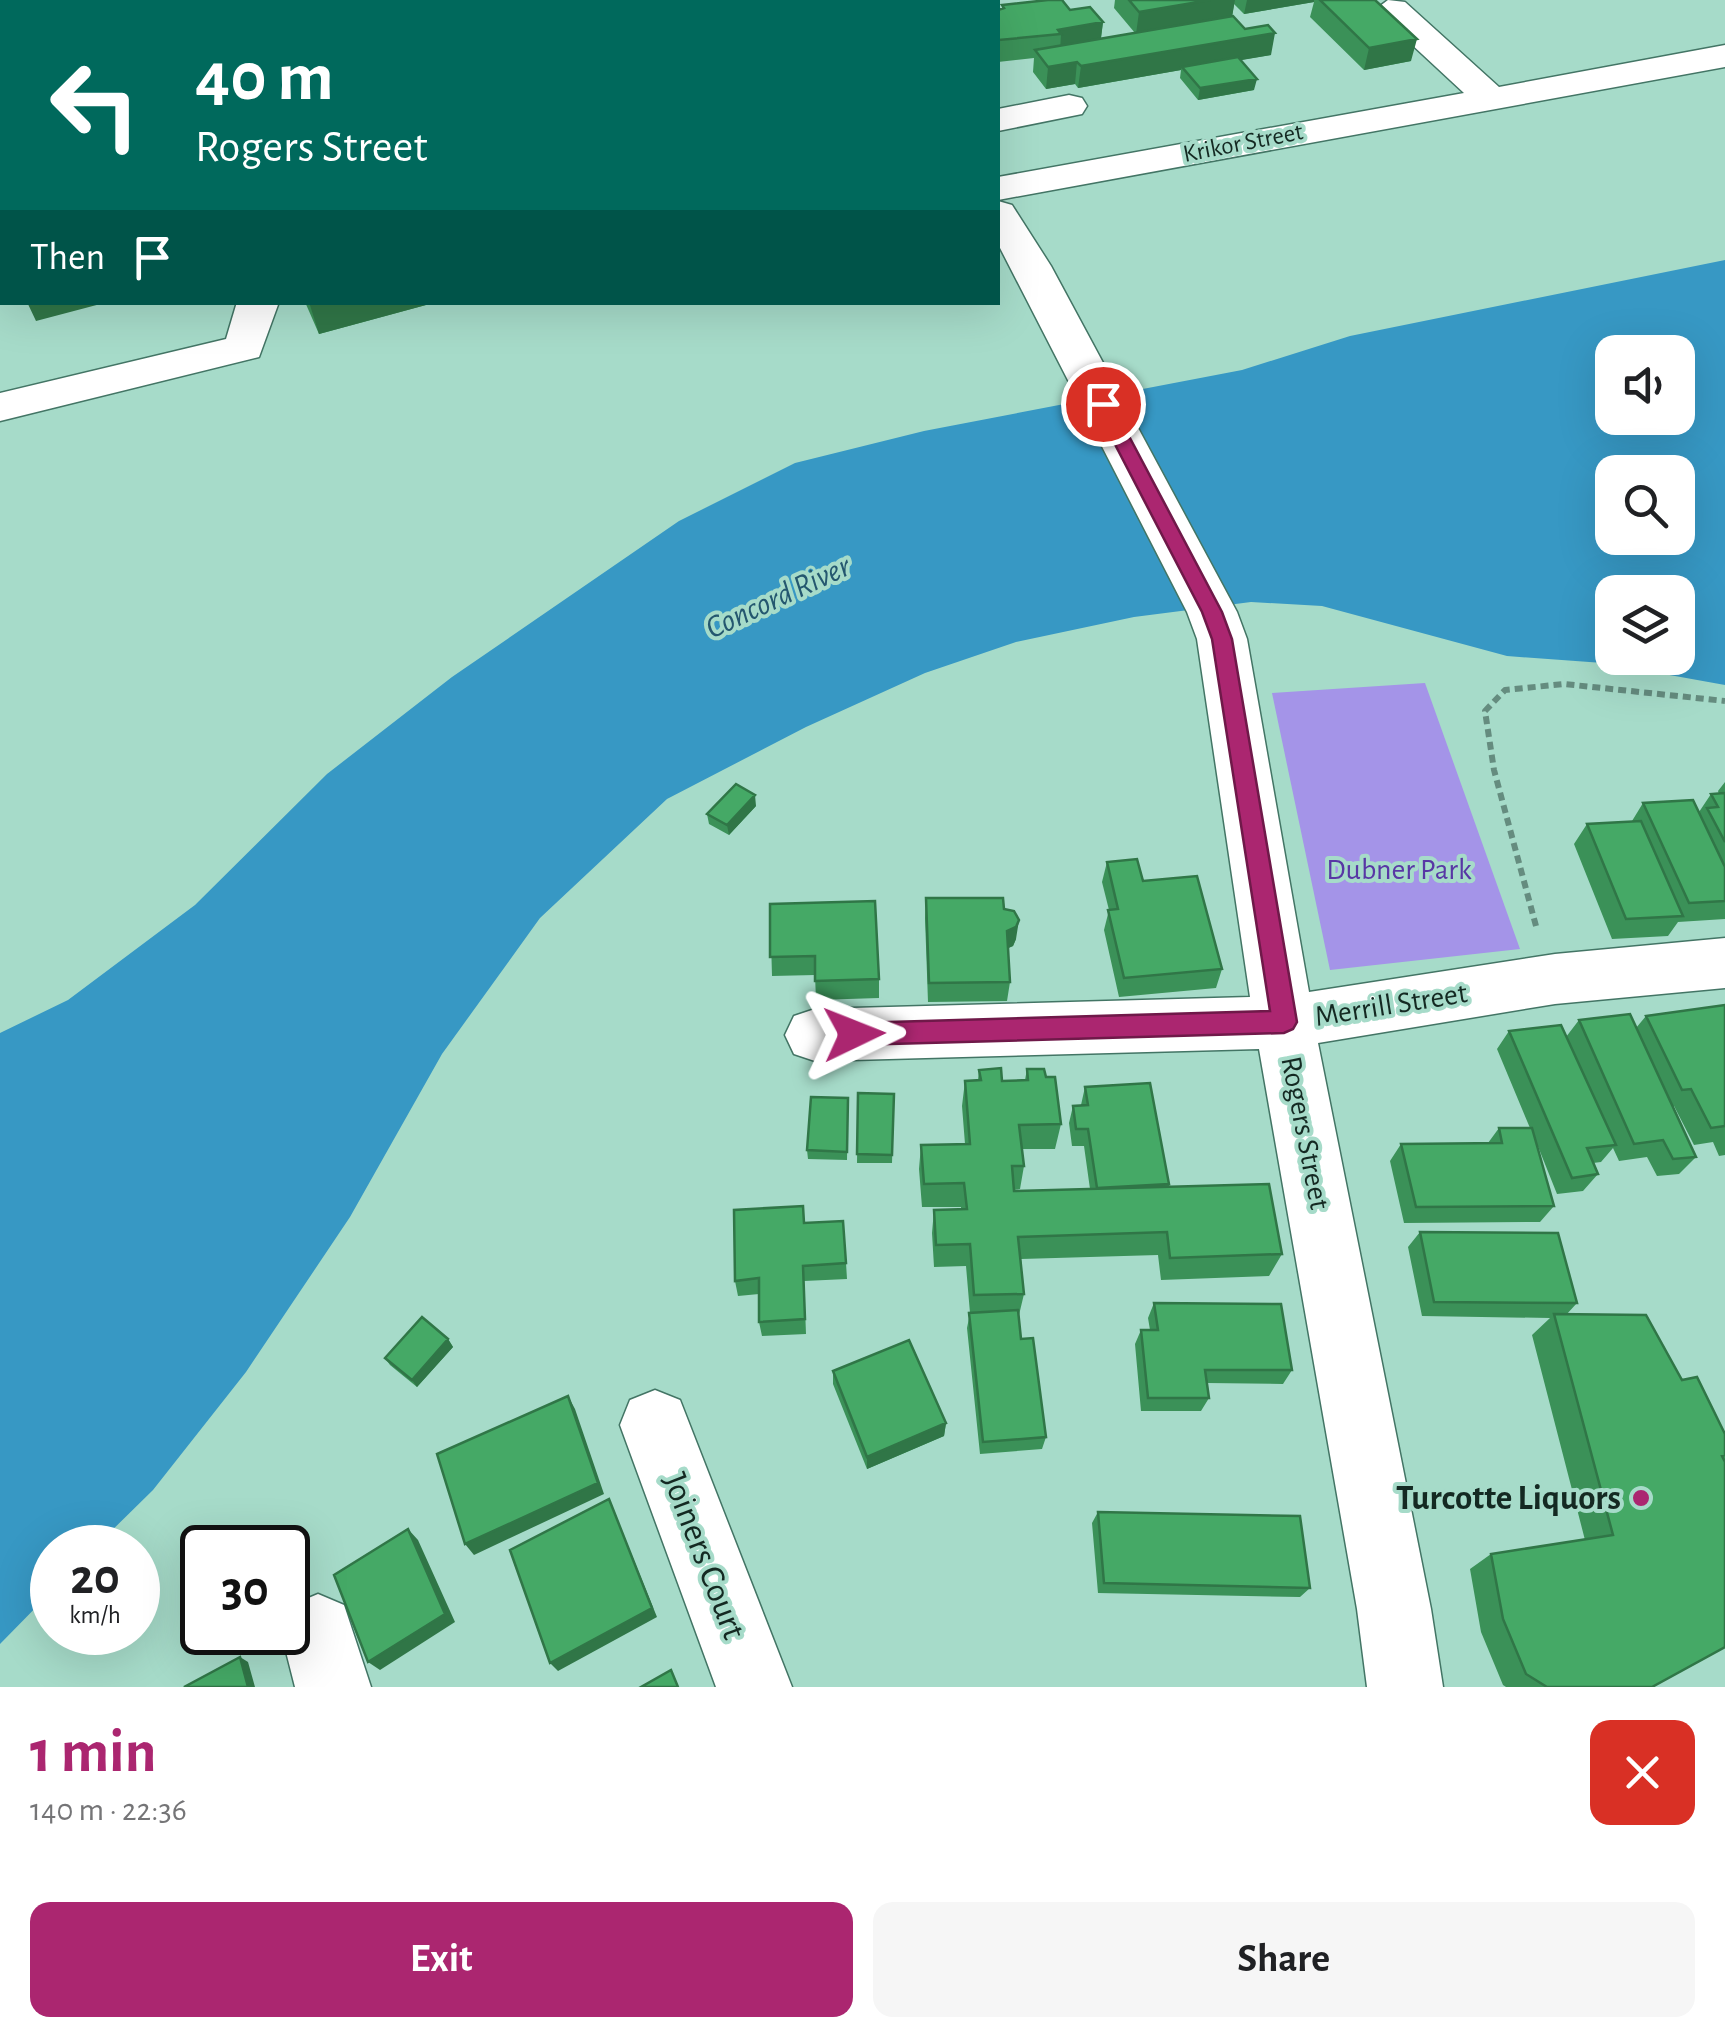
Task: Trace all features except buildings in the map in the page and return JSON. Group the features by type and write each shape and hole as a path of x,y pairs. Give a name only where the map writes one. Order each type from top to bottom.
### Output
{"street":[{"path":"1392,10 1488,98"},
{"name":"Krikor Street","path":"1000,189 1725,56"},
{"path":"1000,120 1069,106"},
{"name":"Rogers Street","path":"1000,216 1212,612 1227,666 1284,1022 1391,1589 1405,1687"},
{"path":"0,408 244,348 257,305"},
{"name":"Merrill Street","path":"815,1035 1284,1022 1555,979 1725,963"},
{"name":"Joiners Court","path":"654,1425 754,1687"}],"path":[{"path":"1555,979 1524,895 1494,770 1486,711 1505,690 1564,684 1725,701"}],"green space":[{"name":"Dubner Park","path":"1425,683 1520,949 1330,970 1272,693"}],"water":[{"name":"Concord River","path":"1725,260 1725,685 1670,675 1695,675 1695,575 1595,575 1595,662 1507,656 1322,606 1251,602 1134,617 1016,642 925,673 806,727 667,799 540,918 442,1054 350,1217 246,1372 153,1490 117,1525 30,1525 30,1613 0,1644 0,1033 68,1000 195,905 327,774 452,677 679,521 795,463 924,431 1242,370 1350,336"}],"place":[{"name":"Turcotte Liquors","path":"1641,1498"}],"route":[{"path":"854,1034 1284,1022 1222,639 1212,612 1103,404"}]}
